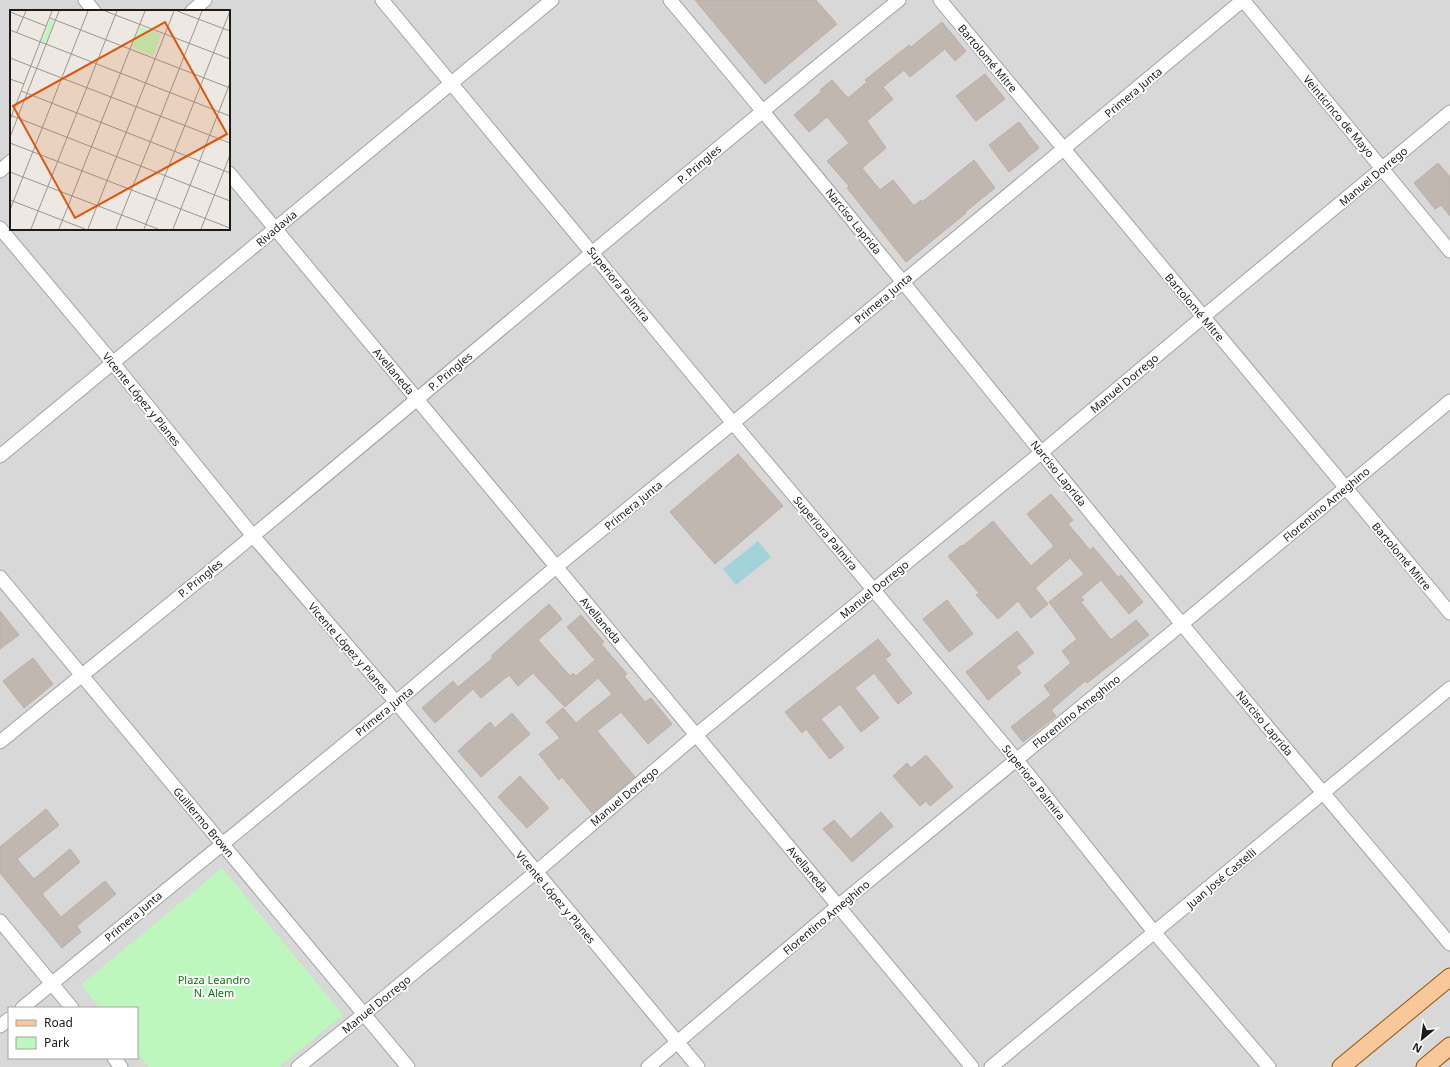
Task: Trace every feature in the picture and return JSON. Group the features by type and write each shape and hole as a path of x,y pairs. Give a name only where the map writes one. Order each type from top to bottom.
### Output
{"main road":[{"path":"1341,1067 1450,976"},
{"path":"1425,1067 1450,1046"}],"street":[{"path":"85,0 93,10"},
{"path":"193,10 205,0"},
{"name":"Superiora Palmira","path":"382,0 1016,760 1154,932 1269,1067"},
{"name":"Rivadavia","path":"0,456 552,0"},
{"name":"Narciso Laprida","path":"670,0 763,110 1182,624 1450,944"},
{"name":"P. Pringles","path":"0,742 253,536 763,110 899,0"},
{"name":"Bartolomé Mitre","path":"940,0 1450,613"},
{"name":"Primera Junta","path":"23,1007 396,702 556,567 734,423 1063,148 1243,0"},
{"name":"Veinticinco de Mayo","path":"1243,0 1450,251"},
{"name":"Manuel Dorrego","path":"298,1067 536,872 696,735 1042,452 1203,316 1450,112"},
{"path":"0,171 10,162"},
{"name":"Avellaneda","path":"230,174 972,1067"},
{"name":"Vicente López y Planes","path":"0,228 113,363 253,536 396,702 698,1067"},
{"name":"Florentino Ameghino","path":"648,1067 838,906 1182,624 1450,401"},
{"name":"Guillermo Brown","path":"0,577 408,1067"},
{"name":"Juan José Castelli","path":"991,1067 1450,688"},
{"path":"0,921 71,1007"},
{"path":"0,1026 8,1020"},
{"path":"115,1059 121,1067"}],"shaded area":[{"path":"0,0 1450,0 1450,1067 0,1067"}],"green space":[{"name":"Plaza Leandro N. Alem","path":"222,868 343,1015 279,1067 149,1067 138,1054 138,1007 99,1007 81,985"}],"water":[{"path":"758,541 771,557 736,585 723,569"}],"building":[{"path":"695,0 816,0 837,24 765,84"},
{"path":"942,22 966,51 955,61 945,49 910,77 904,70 883,87 893,99 867,121 886,148 862,168 880,190 893,180 914,206 921,200 922,202 974,160 995,188 906,262 847,188 849,186 827,161 849,143 827,117 809,132 794,115 822,91 820,90 832,80 848,98 867,82 865,80 909,45 911,47"},
{"path":"985,74 1005,99 976,121 956,96"},
{"path":"1019,122 1039,148 1009,172 989,145"},
{"path":"1438,163 1450,177 1450,216 1441,205 1435,209 1414,183"},
{"path":"738,454 783,506 715,564 670,512"},
{"path":"1051,494 1073,520 1068,524 1090,550 1093,547 1118,577 1121,575 1143,602 1129,614 1101,580 1081,597 1084,600 1081,602 1111,640 1136,620 1149,635 1087,683 1085,681 1051,710 1056,716 1023,742 1011,727 1051,695 1044,686 1071,663 1062,651 1077,639 1049,602 1084,574 1070,558 1035,588 1048,604 1031,618 1018,601 998,619 976,595 979,593 948,556 962,545 963,546 993,521 1031,566 1054,546 1027,514"},
{"path":"947,600 973,634 949,652 923,619"},
{"path":"549,604 562,619 538,640 570,676 573,673 576,676 595,660 567,627 581,615 604,642 601,644 627,674 624,676 645,702 651,698 672,724 648,744 621,712 597,731 635,777 592,813 562,777 559,780 539,754 560,738 546,722 563,708 576,723 612,694 598,678 565,707 533,673 518,686 509,675 481,698 473,689 435,723 422,708 453,681 458,687 493,658 491,656"},
{"path":"0,611 19,635 0,649"},
{"path":"1017,631 1034,653 1016,667 1021,673 988,700 966,672"},
{"path":"878,639 891,655 885,659 912,693 898,704 874,673 855,688 879,718 861,732 840,704 821,719 844,748 830,759 806,729 802,733 785,712"},
{"path":"33,658 53,684 24,708 3,681"},
{"path":"512,713 530,734 481,777 458,751 490,722 495,728"},
{"path":"926,755 953,787 930,806 926,801 920,806 893,776 907,763 911,768"},
{"path":"520,776 549,808 527,828 498,797"},
{"path":"46,809 59,825 17,859 34,879 70,849 80,862 42,894 61,917 105,881 116,894 77,926 81,932 62,948 0,873 0,847"},
{"path":"881,812 893,826 852,862 823,829 834,820 851,839"}]}
